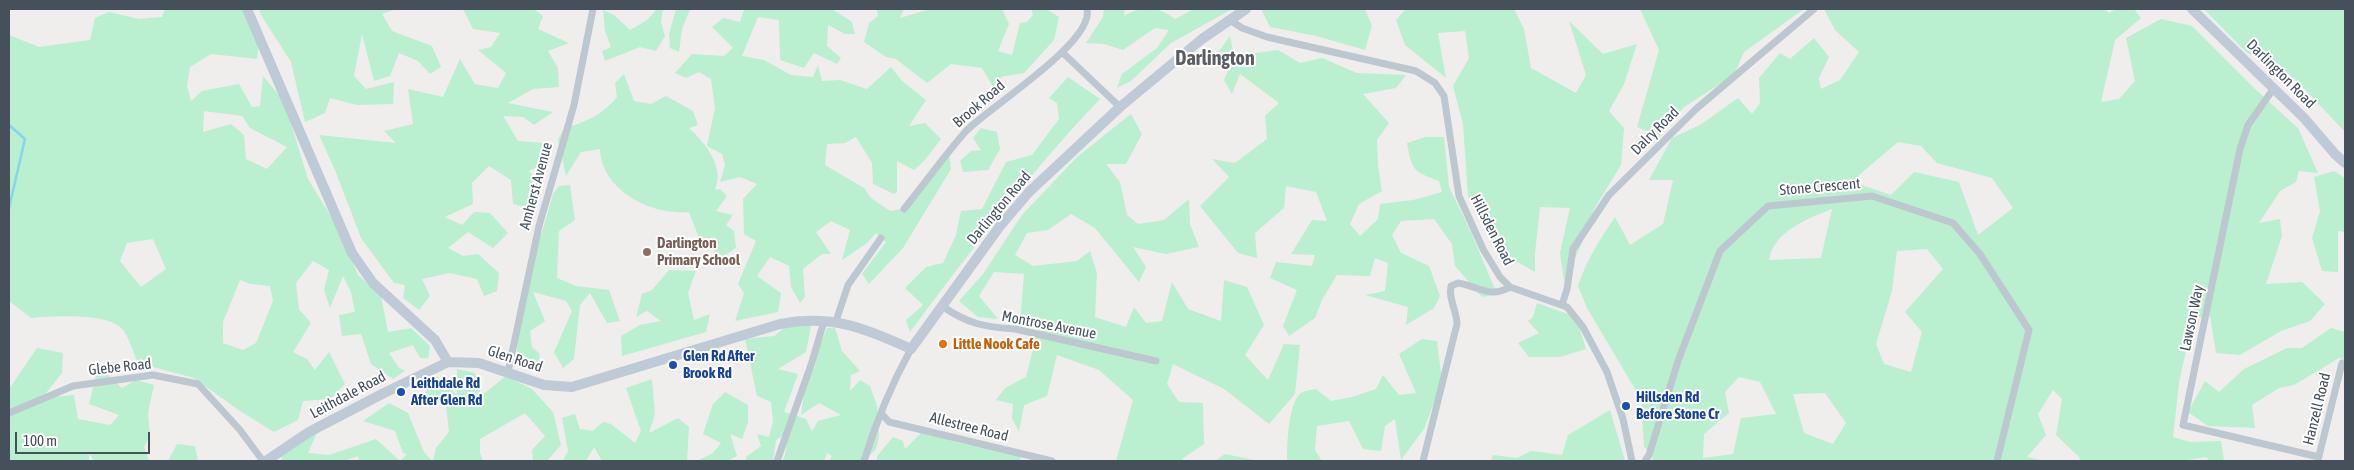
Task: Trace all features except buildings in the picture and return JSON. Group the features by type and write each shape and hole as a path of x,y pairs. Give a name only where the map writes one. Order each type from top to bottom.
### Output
{"street":[{"path":"247,9 352,253 373,283 435,340 448,362"},
{"name":"Amherst Avenue","path":"508,372 539,226 574,105 593,9"},
{"name":"Brook Road","path":"904,209 967,130 1063,53 1084,22 1087,9"},
{"name":"Darlington Road","path":"864,461 882,414 883,403 911,349 1000,226 1028,192 1120,107 1202,39 1246,9"},
{"name":"Dalry Road","path":"1562,304 1567,289 1573,250 1609,195 1696,109 1814,9"},
{"name":"Darlington Road","path":"2192,9 2274,88 2345,163"},
{"name":"Hillsden Road","path":"1230,20 1242,28 1267,37 1416,71 1435,83 1444,96 1459,196 1487,257 1500,277 1510,287 1562,304 1572,312 1583,327 1607,372 1623,419 1632,461"},
{"path":"1063,53 1120,107"},
{"name":"Lawson Way","path":"2274,88 2248,125 2240,149 2183,425 2318,459"},
{"name":"Stone Crescent","path":"1645,461 1649,455 1678,361 1720,251 1768,206 1872,196 1952,223 1980,254 2029,330 1998,461"},
{"path":"836,321 848,286 881,238"},
{"path":"1423,461 1457,324 1457,314 1450,294 1451,286 1458,282 1491,293 1502,292 1510,287"},
{"name":"Montrose Avenue","path":"942,306 963,321 992,328 1015,329 1156,361"},
{"name":"Glen Road","path":"448,362 479,363 544,385 572,387 780,324 800,320 836,321 876,333 911,349"},
{"path":"777,461 812,362 824,321"},
{"name":"Leithdale Road","path":"265,461 309,432 448,362"},
{"name":"Hanzell Road","path":"2318,459 2342,363"},
{"name":"Glebe Road","path":"9,413 73,386 153,375 198,384 265,461"},
{"name":"Allestree Road","path":"882,414 889,422 1023,458 1052,461"}],"green space":[{"path":"1144,8 1150,8 1162,11 1175,19 1194,9 1232,9 1171,43 1131,81 1117,88 1122,74 1157,48 1169,30 1155,28 1123,50 1104,44 1086,43 1103,17 1104,9 1125,9 1124,16"},
{"path":"165,9 242,9 259,38 257,59 211,54 190,67 187,86 191,101 202,91 239,84 252,107 260,106 263,76 284,101 308,179 339,230 358,275 381,296 388,332 411,328 430,346 428,358 420,358 413,345 389,353 399,368 405,371 393,379 371,364 361,334 342,336 339,315 355,312 351,292 343,276 330,308 324,290 329,270 313,261 296,283 299,309 311,323 293,352 307,359 315,370 329,352 345,384 330,399 303,401 298,420 274,432 240,411 194,378 138,363 126,335 114,323 78,317 31,318 9,301 9,35 39,47 90,40 95,18 109,12 139,19 162,17","holes":["204,111 242,116 250,128 287,147 267,169 246,159 244,135 231,124 203,132","153,239 166,269 141,287 120,261 127,243","240,280 251,284 270,286 273,301 256,343 243,350 223,343 223,322"]},
{"path":"259,9 396,9 382,14 392,31 432,46 441,67 430,74 418,61 399,53 390,76 374,81 362,34 354,76 366,89 394,82 393,104 357,105 330,98 325,113 305,122 291,62"},
{"path":"463,9 534,9 543,16 538,29 569,43 548,51 558,68 559,87 533,89 508,103 553,112 534,125 523,117 503,116 518,141 544,143 542,164 529,171 538,180 531,209 513,204 511,180 489,166 472,183 473,204 445,217 462,225 474,212 490,213 508,233 493,248 468,232 448,248 463,256 478,254 499,273 497,291 484,296 477,279 449,273 422,279 430,296 419,310 403,298 405,285 394,283 361,238 335,170 319,135 396,143 384,131 413,124 408,89 443,97 460,59 475,84 498,88 506,73 478,50 491,47 500,33 473,29"},
{"path":"657,9 663,9 661,22 665,36 656,51 640,47 605,61 602,51 611,47 605,31 603,10 614,15 630,30 647,20"},
{"path":"676,9 690,9 682,29 679,52 670,48 669,34"},
{"path":"736,9 832,9 852,22 855,34 845,34 828,25 827,46 841,58 837,64 814,53 804,68 780,60 779,20 758,17 742,56 764,60 791,75 813,77 818,65 822,81 840,80 867,89 891,67 902,81 926,100 909,126 925,123 941,139 925,160 914,170 897,161 897,192 894,194 873,184 872,163 856,137 845,143 827,144 825,165 864,188 871,198 890,211 906,208 949,154 951,169 903,248 869,284 862,274 886,242 876,233 867,243 842,260 850,230 831,221 816,232 831,254 822,254 803,269 805,297 800,303 791,287 789,266 770,257 757,276 781,293 778,312 735,321 744,293 738,284 756,241 744,234 743,199 757,184 740,177 720,182 725,165 722,154 707,146 715,108 711,79 699,72 686,78 675,73 692,54 724,56 733,48 712,27 723,18 740,22 744,10"},
{"path":"877,9 904,9 900,18 930,9 1002,9 1009,24 998,51 1012,55 1020,23 1027,22 1033,15 1031,9 1046,9 1059,17 1054,40 1024,73 1001,77 999,91 992,85 982,68 951,64 927,83 896,59 886,57 864,42 869,23 878,16"},
{"path":"1261,9 1365,9 1372,26 1365,50 1316,36 1270,27"},
{"path":"1406,9 1514,9 1524,29 1531,68 1576,93 1586,75 1569,21 1603,54 1637,44 1624,84 1609,111 1624,128 1621,165 1594,209 1582,243 1564,281 1560,253 1570,208 1540,207 1535,272 1495,249 1468,196 1463,124 1453,86 1469,58 1465,31 1438,33 1446,78 1405,45 1396,20"},
{"path":"1640,9 1804,9 1744,52 1734,75 1684,107 1659,136 1637,127 1659,50"},
{"path":"1824,9 2104,9 2109,13 2116,9 2134,9 2141,18 2115,40 2101,102 2119,99 2135,81 2126,38 2161,19 2192,26 2255,89 2298,128 2318,173 2299,171 2296,182 2280,191 2259,223 2280,219 2282,236 2266,284 2302,282 2325,304 2310,321 2281,331 2240,355 2216,353 2210,316 2193,318 2179,383 2173,437 2190,442 2221,441 2224,461 2210,461 2206,457 2181,461 2079,461 2080,458 2056,435 2062,399 2053,390 2038,414 2046,435 2027,457 2045,461 1652,461 1653,455 1644,447 1641,399 1587,308 1578,286 1585,268 1615,217 1630,245 1663,224 1673,180 1649,180 1672,138 1700,125 1738,98 1752,114 1760,103 1759,78 1780,53 1790,59 1814,38 1829,57 1819,78 1821,89 1840,80 1859,52 1835,30","holes":["1898,142 1921,146 1937,163 1992,178 2013,208 1978,235 1959,182 1914,172 1891,195 1856,183 1859,175","1832,209 1821,258 1769,260 1777,241 1784,234 1793,227","1927,249 1943,269 1905,312 1922,332 1911,372 1884,364 1876,344 1892,291 1897,251","1739,377 1760,382 1776,414 1741,418 1733,454 1703,458 1704,434 1729,413 1725,392","1825,393 1846,423 1833,444 1804,433 1793,394"]},
{"path":"2204,9 2345,9 2345,132 2294,78 2246,52"},
{"path":"1230,36 1234,56 1278,50 1300,63 1322,58 1357,73 1406,75 1396,88 1363,94 1389,123 1377,140 1378,166 1382,191 1359,204 1350,224 1360,236 1378,219 1380,204 1413,200 1442,192 1439,181 1424,175 1412,165 1407,143 1426,137 1444,137 1449,187 1470,230 1497,294 1482,297 1455,266 1452,244 1434,219 1401,221 1392,235 1401,253 1429,266 1440,296 1434,308 1406,325 1408,307 1365,295 1385,291 1388,263 1375,258 1370,276 1337,275 1322,300 1315,318 1289,336 1283,326 1297,290 1270,278 1276,262 1312,266 1315,255 1291,254 1312,220 1327,221 1316,192 1286,186 1284,208 1255,233 1257,258 1238,253 1200,206 1229,177 1212,159 1235,163 1267,139 1265,116 1279,103 1240,74 1232,94 1224,80 1233,60 1217,54"},
{"path":"624,74 634,101 651,104 666,96 693,111 698,125 689,128 712,156 717,172 715,190 720,189 727,196 716,211 733,215 726,225 734,231 736,248 721,258 714,250 701,243 689,212 660,210 645,205 619,188 609,177 603,164 600,149 581,152 566,176 558,139 565,128 593,117 606,109 617,97 615,83"},
{"path":"1068,77 1100,99 1025,184 978,242 910,332 906,320 923,305 905,288 926,267 943,263 956,235 961,211 982,209 1006,162 1032,155 1059,119 1057,103 1049,98"},
{"path":"1131,114 1142,134 1126,164 1106,164 1120,182 1127,215 1138,224 1164,220 1189,199 1190,224 1199,247 1166,254 1133,247 1146,267 1139,282 1095,228 1071,214 1048,230 1027,233 1015,255 1033,266 1077,261 1090,251 1097,273 1095,317 1126,327 1134,307 1146,323 1162,321 1172,282 1188,309 1221,321 1224,280 1247,287 1264,325 1245,355 1268,380 1284,344 1300,345 1295,394 1269,424 1224,389 1173,364 1167,384 1179,402 1203,403 1204,444 1182,459 1185,461 1116,461 1133,400 1099,370 1057,355 1047,396 1024,405 1019,432 1012,418 1013,404 996,400 1005,388 1026,377 1039,325 1020,323 1024,274 994,272 979,296 998,319 978,317 959,301 983,274 1022,215 1077,157"},
{"path":"981,128 997,132 1000,149 988,170 963,172 960,161 971,151 981,150 973,138"},
{"path":"2334,171 2345,178 2345,232 2338,231 2338,272 2322,271 2312,238 2320,211 2314,177"},
{"path":"570,185 575,220 559,231 557,278 576,286 609,290 620,321 607,323 590,293 580,305 574,359 563,368 554,352 572,311 566,301 533,292 545,321 530,331 532,347 540,354 538,364 517,352 518,332 525,292 553,194 559,186"},
{"path":"669,270 696,271 688,293 694,320 710,314 706,332 622,356 621,336 640,325 661,321 647,311 636,317 642,294 652,290"},
{"path":"1537,303 1576,317 1586,349 1560,357 1529,357 1518,343 1539,333 1528,321 1533,317"},
{"path":"799,316 812,321 806,352 778,369 798,374 784,412 806,419 812,431 818,421 841,415 819,403 801,415 806,378 815,367 817,352 827,328 835,328 842,351 860,371 851,375 850,391 860,380 870,386 877,406 879,436 876,449 864,461 829,461 832,456 827,453 824,461 782,461 785,455 788,432 776,440 773,461 746,461 746,457 761,446 757,434 769,437 773,422 771,402 757,396 745,339 774,336"},
{"path":"2331,328 2345,332 2345,359 2339,358 2294,385 2279,388 2252,405 2255,428 2208,426 2188,412 2205,381 2219,392 2244,369 2287,348 2302,348"},
{"path":"1422,339 1437,341 1442,381 1424,429 1401,460 1395,419 1385,426 1381,451 1363,449 1349,421 1317,426 1315,450 1322,461 1287,461 1291,415 1293,406 1301,393 1316,389 1331,401 1352,397 1376,389 1383,375 1399,395 1416,393 1399,354"},
{"path":"37,348 63,353 62,373 42,398 74,395 78,419 110,425 119,415 89,404 97,371 108,375 122,388 136,380 154,385 148,413 150,435 144,447 149,461 95,461 89,454 89,461 9,461 9,389"},
{"path":"457,369 475,373 481,396 506,376 532,389 553,412 561,445 547,461 533,461 532,450 545,436 525,413 480,439 480,453 483,461 433,461 436,448 449,432 446,405 420,400 437,376 457,395"},
{"path":"652,379 655,414 649,433 678,418 689,427 687,461 602,461 594,447 586,461 563,461 568,451 562,418 575,414 580,429 593,431 603,422 611,424 635,443 641,431 626,388"},
{"path":"725,392 748,405 748,422 742,439 730,434 737,456 727,461 697,461 713,453 721,443 703,434 713,404"},
{"path":"389,403 408,413 424,452 432,461 400,461 407,454 403,453 395,431 363,421"},
{"path":"1610,410 1625,461 1491,461 1493,455 1517,458 1531,451 1562,455 1568,435"},
{"path":"318,430 308,453 329,455 376,439 400,461 359,461 358,456 344,461 282,461 281,456"},
{"path":"924,430 955,442 1022,456 1019,461 877,461 877,456 893,437 903,441 905,449"},
{"path":"177,444 195,446 198,461 168,461"},
{"path":"1225,454 1254,460 1215,461"}],"waterway":[{"path":"9,125 25,139 9,208"}],"place":[{"name":"Darlington Primary School","path":"647,252"},
{"name":"Little Nook Cafe","path":"943,344"},
{"name":"Glen Rd After Brook Rd","path":"673,365"},
{"name":"Leithdale Rd After Glen Rd","path":"401,392"},
{"name":"Hillsden Rd Before Stone Cr","path":"1626,406"}],"district":[{"name":"Darlington","path":"1215,59"}]}
